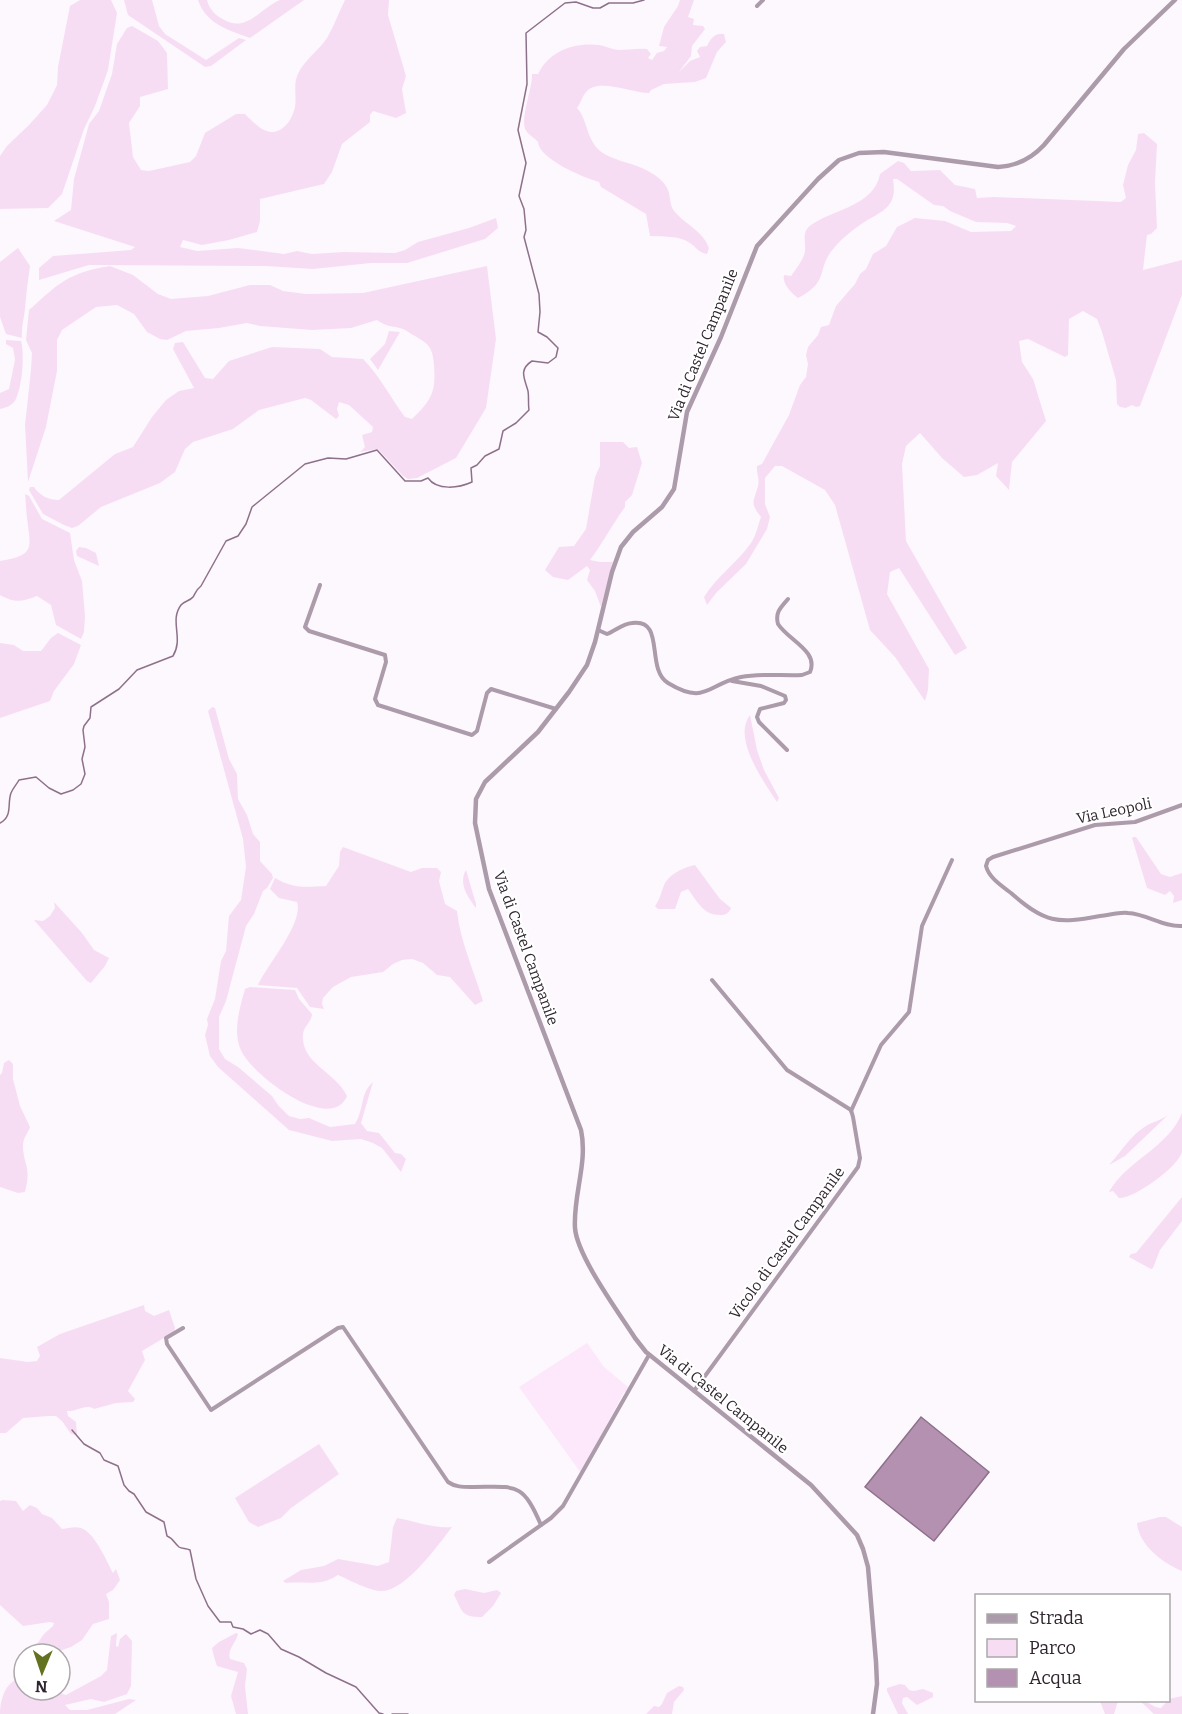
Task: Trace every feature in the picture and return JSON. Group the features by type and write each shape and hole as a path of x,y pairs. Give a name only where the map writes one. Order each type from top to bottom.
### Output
{"street":[{"path":"757,6 763,0"},
{"name":"Via di Castel Campanile","path":"873,1714 877,1668 868,1567 859,1540 851,1527 811,1485 648,1354 638,1343 608,1295 578,1241 575,1224 583,1154 581,1130 491,897 476,828 475,803 482,785 531,740 585,669 591,656 612,572 622,545 633,532 661,509 672,493 676,482 687,410 718,345 752,255 766,233 821,175 839,160 851,154 884,152 998,167 1014,165 1029,158 1044,145 1134,38 1175,0"},
{"path":"320,585 305,627 309,631 385,655 386,662 375,699 378,705 472,735 477,732 487,693 491,689 556,709"},
{"path":"598,630 608,633 635,622 647,626 653,634 660,676 668,683 689,692 704,693 744,677 804,675 810,672 812,665 810,657 781,629 777,620 778,610 788,600"},
{"path":"728,682 754,684 785,696 784,703 760,709 757,717 759,722 787,750"},
{"name":"Via Leopoli","path":"1182,806 1135,822 1101,824 1050,838 991,858 986,864 988,872 1028,908 1053,920 1071,921 1125,913 1140,915 1169,925 1182,926"},
{"path":"712,980 785,1068 851,1111 881,1045 905,1019 910,1010 922,926 952,860"},
{"name":"Vicolo di Castel Campanile","path":"694,1392 858,1166 860,1158 851,1111"},
{"path":"183,1328 167,1337 166,1342 208,1409 212,1410 338,1328 344,1328 446,1480 457,1486 506,1487 519,1491 530,1500 541,1525"},
{"path":"489,1562 559,1511 568,1499 648,1354"}],"shaded area":[{"path":"587,1343 604,1367 629,1388 627,1392 624,1392 581,1473 519,1387"}],"green space":[{"path":"80,0 111,0 117,13 108,70 84,129 62,194 48,208 0,209 0,156 47,105 57,85 58,67 70,6"},
{"path":"124,0 152,0 159,26 165,34 206,60 239,38 246,40 211,66 205,67 128,15"},
{"path":"198,0 207,0 210,8 218,16 238,23 245,22 280,0 304,0 250,38 226,29 212,20 206,15"},
{"path":"345,0 389,0 388,15 406,76 402,89 406,113 396,118 373,111 370,115 370,122 342,144 332,172 324,184 260,199 260,221 257,232 202,245 183,240 180,247 197,251 238,248 284,254 297,251 312,254 395,253 418,242 496,218 498,228 485,239 407,263 371,263 313,269 265,266 89,265 39,280 39,268 53,256 131,250 135,247 54,221 71,210 74,179 89,124 99,111 112,74 117,44 127,28 132,26 158,41 167,53 168,89 140,97 140,106 129,123 133,157 141,170 149,171 190,162 196,156 205,133 236,114 245,114 268,132 278,131 284,127 295,107 295,84 300,70 327,38"},
{"path":"680,0 694,0 688,17 694,19 693,25 703,26 705,29 692,46 691,56 679,72 690,61 700,57 697,51 700,47 707,46 716,35 724,34 726,42 717,52 706,78 695,82 664,84 649,93 608,86 592,87 585,93 577,108 598,149 609,156 642,168 662,182 668,190 673,210 703,237 709,248 707,254 681,239 650,236 646,214 601,187 599,182 573,172 546,155 538,142 528,133 524,121 532,74 538,74 549,59 563,50 590,44 618,50 647,49 651,54 648,58 652,60 657,53 664,51 667,47 659,46 664,27"},
{"path":"1144,133 1157,144 1155,182 1157,228 1147,235 1143,270 1182,260 1182,295 1140,406 1132,405 1126,408 1117,404 1116,380 1102,332 1097,319 1083,311 1069,319 1068,355 1065,357 1028,339 1019,341 1022,362 1033,379 1046,421 1012,462 1009,490 996,476 998,463 977,475 964,477 942,458 920,433 906,446 902,464 906,541 967,648 955,655 899,568 890,572 887,594 929,669 925,701 895,657 870,630 835,505 825,490 782,466 775,466 765,478 765,504 770,517 767,529 746,564 707,605 704,597 756,534 761,517 754,505 758,484 757,466 762,464 789,415 800,385 806,377 808,347 818,335 821,327 829,325 836,306 866,269 873,254 886,246 897,227 915,218 945,221 971,232 1011,231 1016,226 1007,223 976,222 943,206 934,205 897,179 893,179 894,193 889,205 857,227 834,248 828,256 819,281 798,298 786,285 784,275 791,276 801,261 805,251 805,234 808,228 862,200 876,185 880,174 898,161 904,163 911,171 940,170 955,185 975,189 977,198 1121,202 1126,198 1123,185 1128,165 1136,150 1138,134"},
{"path":"18,248 30,266 22,338 6,334 0,317 0,262"},
{"path":"110,266 133,275 158,294 171,299 208,296 250,285 270,285 283,291 306,294 363,293 487,266 496,339 486,408 456,458 417,478 408,479 378,449 360,452 365,447 362,435 372,432 373,427 349,405 339,402 337,409 339,416 336,419 305,398 259,410 233,429 193,442 185,449 175,472 160,483 101,507 78,526 72,528 64,525 43,514 29,490 30,487 34,487 45,497 59,500 115,454 133,447 166,400 179,391 194,388 173,349 175,343 183,342 205,378 213,379 229,361 272,347 320,349 332,357 363,359 405,417 412,419 428,401 433,389 434,361 428,346 403,329 377,320 351,328 312,330 247,323 186,331 167,340 147,332 134,314 117,305 96,307 62,330 57,340 57,371 46,427 28,482 25,425 32,353 26,340 29,310 65,280 84,272"},
{"path":"389,331 400,332 378,370 370,359 385,344"},
{"path":"6,340 21,341 22,370 16,399 9,406 0,409 0,393 9,389 15,360 13,348 6,344"},
{"path":"600,442 623,442 629,448 637,447 642,463 632,495 625,502 625,507 590,560 613,562 601,607 595,591 587,580 590,570 587,566 568,580 553,577 545,570 559,547 574,546 586,529 595,477 600,466"},
{"path":"25,494 29,496 42,519 70,533 74,560 82,581 85,616 81,639 56,625 51,605 37,596 18,601 0,595 0,561 20,556 28,549"},
{"path":"79,547 96,553 99,566 77,556 76,551"},
{"path":"58,633 81,645 74,664 54,691 50,701 0,718 0,643 14,645 23,651 41,651"},
{"path":"212,707 215,708 229,759 237,774 238,799 247,815 253,834 260,842 260,861 273,878 263,891 254,914 246,926 226,1001 219,1017 219,1049 225,1059 272,1096 289,1116 300,1119 309,1118 330,1127 355,1124 366,1091 373,1082 361,1123 367,1131 379,1133 395,1153 401,1154 406,1159 401,1172 382,1148 373,1143 361,1139 332,1141 289,1130 218,1067 210,1056 205,1035 207,1019 215,999 221,961 226,951 229,916 241,900 246,867 243,839 208,711"},
{"path":"750,715 757,750 764,770 779,798 777,802 758,772 747,747 745,725"},
{"path":"1133,837 1136,837 1161,874 1170,877 1182,873 1182,900 1173,903 1174,896 1170,891 1165,895 1147,888"},
{"path":"343,847 411,872 422,868 437,868 441,872 439,881 445,904 457,911 464,945 483,1001 475,1005 450,977 437,975 423,963 412,959 393,964 383,972 351,977 333,987 323,998 324,1009 310,1007 297,988 258,985 284,944 298,911 297,902 279,898 270,889 275,878 294,886 326,886 339,866 340,852"},
{"path":"695,865 720,899 731,908 727,914 709,913 688,889 681,892 675,909 658,909 655,906 668,879 678,871"},
{"path":"466,870 476,908 467,895 464,885"},
{"path":"54,902 94,950 109,958 91,983 34,920 43,921 50,916 55,908"},
{"path":"250,987 295,990 299,999 312,1014 303,1035 307,1053 335,1080 347,1096 338,1106 325,1109 308,1105 274,1085 247,1059 240,1048 237,1026 245,989"},
{"path":"9,1060 13,1064 13,1079 20,1106 30,1127 23,1145 27,1184 25,1192 18,1193 0,1187 0,1075 4,1063"},
{"path":"1182,1113 1182,1152 1173,1166 1155,1181 1126,1197 1119,1198 1113,1191 1109,1192 1116,1181 1167,1136"},
{"path":"1168,1115 1125,1156 1109,1165 1141,1130"},
{"path":"1182,1197 1182,1221 1160,1250 1153,1268 1129,1257 1136,1253"},
{"path":"144,1305 145,1311 154,1316 169,1310 175,1328 174,1332 142,1351 145,1360 128,1391 135,1399 133,1402 67,1411 68,1416 76,1422 77,1435 71,1434 56,1416 23,1418 6,1433 0,1433 0,1358 37,1361 40,1356 37,1347 60,1334"},
{"path":"319,1444 339,1474 291,1508 281,1518 258,1527 249,1522 235,1498"},
{"path":"0,1501 16,1501 23,1511 30,1505 37,1508 42,1514 52,1518 62,1529 81,1528 91,1535 100,1547 113,1573 116,1569 120,1580 113,1590 106,1594 109,1602 109,1619 93,1624 82,1640 72,1646 72,1642 38,1642 54,1623 23,1626 0,1605"},
{"path":"1166,1517 1182,1527 1182,1571 1160,1558 1142,1539 1137,1523"},
{"path":"397,1518 431,1526 452,1527 421,1566 400,1584 390,1589 376,1591 338,1575 319,1582 286,1583 283,1581 301,1570 324,1566 338,1559 378,1566 389,1562 393,1527"},
{"path":"465,1589 484,1593 497,1590 501,1593 482,1617 475,1617 463,1612 454,1595 456,1591"},
{"path":"117,1633 116,1646 118,1647 120,1639 126,1634 132,1641 131,1686 127,1694 104,1702 91,1699 65,1705 70,1710 87,1710 129,1699 136,1700 115,1714 0,1714 5,1691 12,1683 12,1702 72,1702 72,1692 101,1676 107,1670 111,1636"},
{"path":"236,1633 238,1634 229,1655 230,1659 244,1663 247,1669 245,1686 248,1714 236,1714 231,1696 238,1672 217,1666 212,1648"},
{"path":"900,1684 905,1685 909,1690 923,1689 933,1693 933,1697 917,1705 907,1697 903,1698 902,1703 908,1714 898,1714 887,1688"},
{"path":"679,1686 684,1690 674,1702 672,1714 646,1714 654,1706 659,1707 667,1693"},
{"path":"1182,1696 1182,1714 1154,1714 1141,1702 1161,1708 1166,1702 1170,1702 1170,1699"},
{"path":"1100,1702 1118,1702 1114,1714 1105,1714"}],"water":[{"path":"921,1417 989,1472 934,1541 865,1487"}],"waterway":[{"path":"0,823 7,817 11,793 19,780 36,777 61,794 81,784 85,774 82,759 85,747 83,730 90,718 91,707 119,689 137,670 173,656 177,643 176,617 181,605 192,598 201,586 226,541 238,536 246,524 252,507 305,464 328,458 346,459 377,450 405,481 421,481 428,478 442,487 455,487 472,482 471,468 485,456 499,449 503,431 516,423 529,410 525,368 532,361 548,363 556,357 558,348 538,332 539,294 524,237 526,230 524,209 519,196 526,163 518,130 527,84 526,33 565,3 576,2 600,8 609,3 633,3 644,0"},
{"path":"72,1430 84,1444 100,1453 104,1460 118,1466 124,1485 134,1494 146,1512 164,1522 167,1536 179,1547 190,1550 196,1579 208,1606 220,1622 231,1622 233,1627 251,1634 260,1630 268,1634 281,1649 356,1687 379,1713 383,1714"},
{"path":"392,1714 408,1714"}]}
